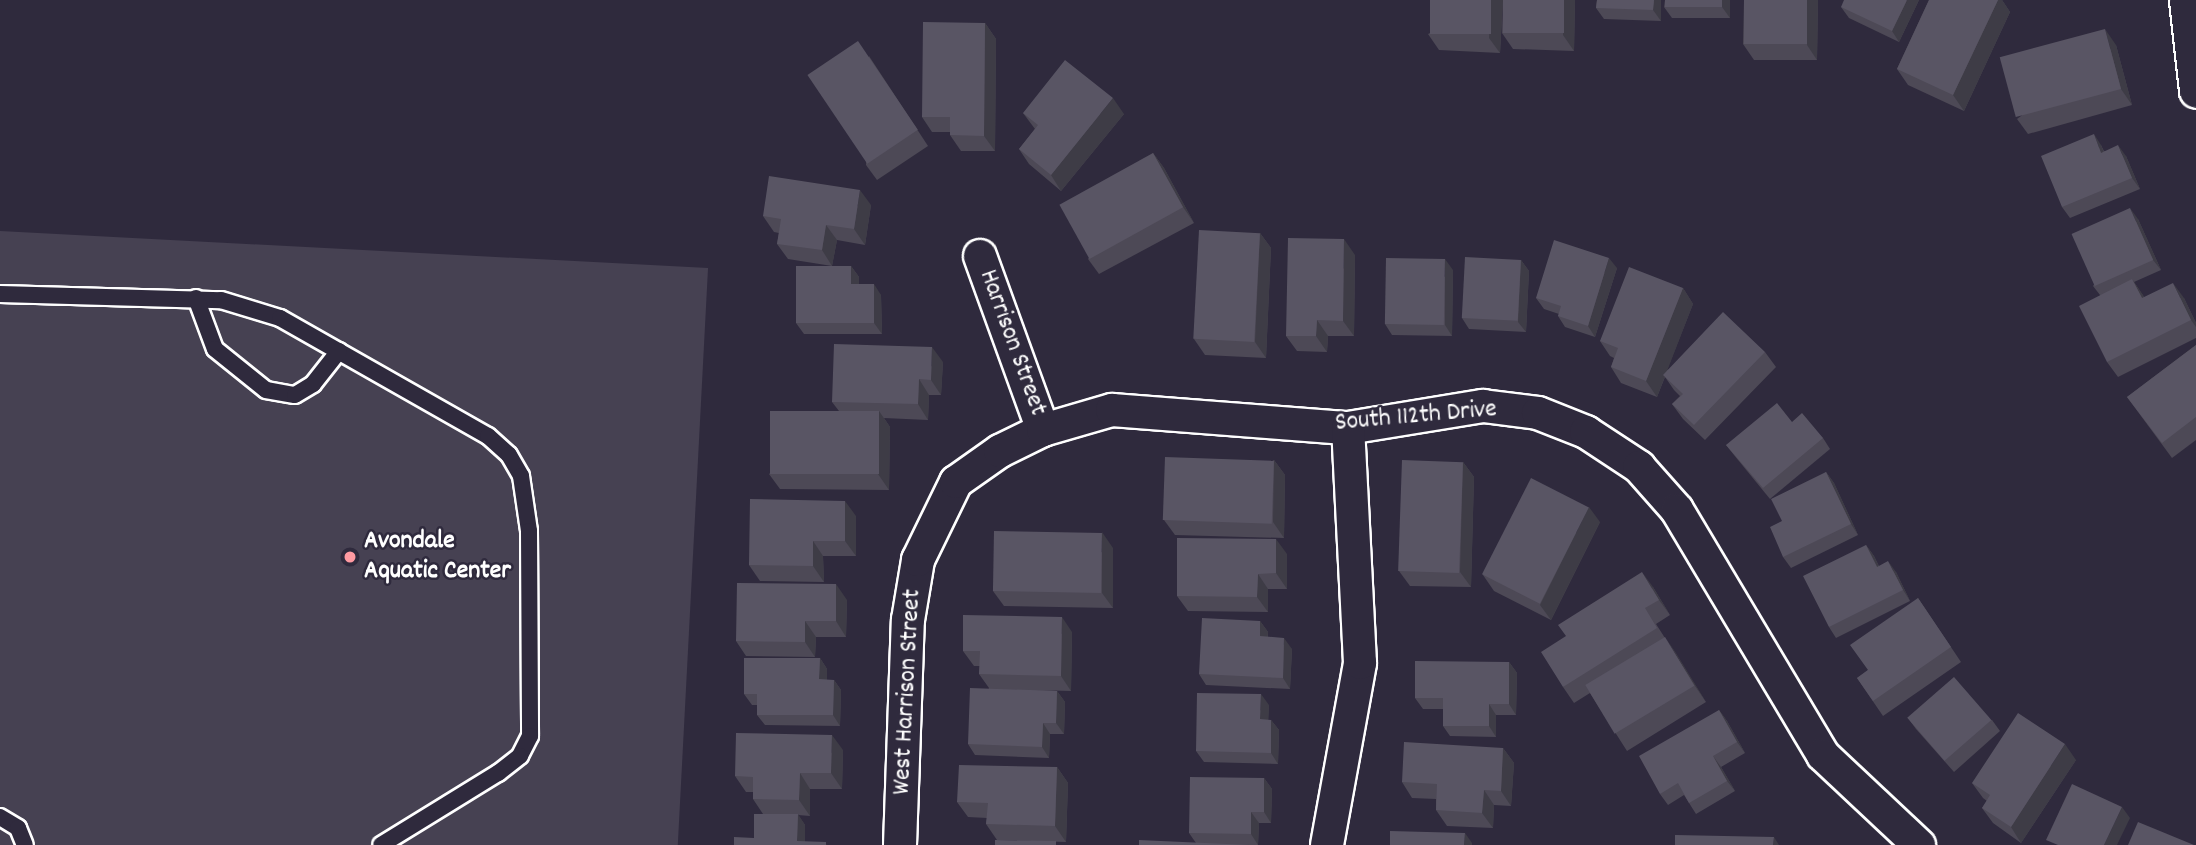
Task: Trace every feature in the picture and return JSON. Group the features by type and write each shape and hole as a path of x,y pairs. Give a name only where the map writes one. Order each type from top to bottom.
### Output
{"street":[{"path":"2186,0 2196,91"},
{"name":"Harrison Street","path":"980,256 1043,430"},
{"name":"South 112th Drive","path":"1043,430 1112,410 1348,428 1483,406 1538,413 1586,432 1639,467 1677,510 1823,755 1913,844"},
{"path":"1328,845 1360,663 1348,428"},
{"name":"West Harrison Street","path":"900,845 908,620 918,560 956,482 1000,451 1043,430"}],"lane":[{"path":"0,294 221,300 280,318 488,436 509,455 522,476 529,531 530,736 520,756 505,768 381,845"},
{"path":"196,298 215,349 266,390 295,395 313,384 340,351"},
{"path":"0,817 18,828 24,845"}],"shaded area":[{"name":"Avondale Aquatic Center","path":"0,231 708,268 678,845 0,845"}],"building":[{"path":"1430,0 1491,0 1491,34 1430,34"},
{"path":"1503,0 1564,0 1564,33 1503,33"},
{"path":"1597,0 1654,0 1653,10 1596,8"},
{"path":"1665,0 1722,0 1722,7 1665,7"},
{"path":"1744,0 1807,0 1807,44 1744,44"},
{"path":"1844,0 1907,0 1892,31 1841,7"},
{"path":"1929,0 1998,0 1953,95 1897,69"},
{"path":"923,22 985,23 984,136 950,135 950,117 922,117"},
{"path":"2105,29 2121,89 2016,117 2000,57"},
{"path":"858,41 918,130 867,164 807,75"},
{"path":"1065,60 1113,98 1051,175 1019,149 1038,125 1023,113"},
{"path":"2094,134 2101,153 2118,145 2132,178 2062,207 2041,156"},
{"path":"1153,153 1183,207 1089,259 1059,205"},
{"path":"769,176 860,190 854,229 826,225 822,250 777,244 781,219 763,216"},
{"path":"2130,208 2153,260 2095,286 2072,234"},
{"path":"1199,230 1260,233 1254,342 1193,339"},
{"path":"1288,238 1344,239 1343,321 1317,320 1316,336 1286,336"},
{"path":"1554,240 1609,258 1588,326 1558,316 1561,306 1536,298"},
{"path":"1465,257 1521,260 1518,321 1462,318"},
{"path":"1386,258 1445,259 1444,325 1385,324"},
{"path":"796,266 851,266 851,284 874,284 874,323 796,323"},
{"path":"1629,267 1683,288 1646,381 1611,367 1618,348 1600,341"},
{"path":"2132,279 2142,298 2173,283 2191,320 2107,362 2079,306"},
{"path":"1723,312 1765,352 1694,425 1672,404 1683,394 1663,375"},
{"path":"834,344 932,347 931,380 919,379 918,404 832,402"},
{"path":"2196,345 2196,417 2162,443 2127,397"},
{"path":"1777,403 1792,422 1802,413 1823,438 1763,488 1726,445"},
{"path":"770,411 879,411 879,474 770,474"},
{"path":"1165,457 1274,461 1272,524 1163,520"},
{"path":"1402,460 1463,462 1459,573 1398,571"},
{"path":"1826,472 1851,524 1783,557 1770,527 1782,521 1771,499"},
{"path":"1531,478 1589,508 1540,604 1482,574"},
{"path":"750,499 845,501 845,541 813,541 813,566 749,565"},
{"path":"994,531 1102,533 1101,593 993,591"},
{"path":"1177,538 1276,539 1276,573 1258,574 1257,597 1177,596"},
{"path":"1866,545 1877,567 1888,561 1903,590 1829,627 1803,576"},
{"path":"1642,572 1659,600 1645,608 1657,628 1563,687 1541,652 1566,636 1558,625"},
{"path":"737,583 836,584 836,621 805,621 805,642 736,641"},
{"path":"1918,598 1951,647 1873,701 1857,678 1868,670 1850,645"},
{"path":"963,615 1062,617 1061,676 979,674 980,651 963,651"},
{"path":"1202,618 1260,621 1260,636 1284,638 1283,678 1199,674"},
{"path":"1665,637 1694,686 1615,734 1585,685"},
{"path":"744,658 820,658 819,679 834,680 833,715 757,715 757,694 744,694"},
{"path":"1415,661 1509,662 1509,704 1489,704 1489,726 1443,726 1443,698 1415,698"},
{"path":"1954,677 1991,720 1945,761 1907,718"},
{"path":"970,688 1057,691 1056,723 1043,723 1042,747 968,744"},
{"path":"1197,693 1261,694 1260,719 1271,720 1271,753 1196,751"},
{"path":"1719,710 1737,742 1713,756 1727,781 1689,803 1678,783 1660,794 1639,756"},
{"path":"2018,713 2065,744 2011,827 1982,808 1990,795 1972,783"},
{"path":"736,733 832,735 831,773 800,773 799,800 753,799 753,777 735,776"},
{"path":"1404,742 1503,748 1501,791 1484,790 1482,813 1436,810 1437,784 1402,782"},
{"path":"959,765 1057,767 1055,826 986,824 988,803 957,802"},
{"path":"1190,777 1264,778 1264,812 1251,812 1251,834 1189,833"},
{"path":"2072,784 2122,807 2104,845 2058,845 2046,840"},
{"path":"754,814 798,814 797,841 826,842 826,845 734,845 734,837 754,838"},
{"path":"2138,822 2194,845 2128,845"},
{"path":"1390,831 1465,833 1464,845 1390,845"},
{"path":"1675,835 1774,837 1773,845 1675,845"},
{"path":"995,840 1056,841 1056,845 995,845"},
{"path":"1139,840 1249,845 1139,845"}],"place":[{"name":"Avondale Aquatic Center","path":"350,557"}]}
